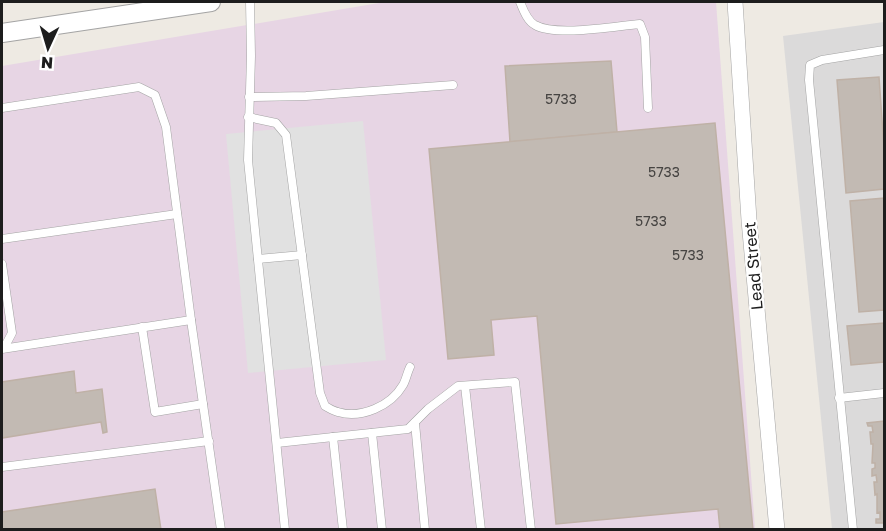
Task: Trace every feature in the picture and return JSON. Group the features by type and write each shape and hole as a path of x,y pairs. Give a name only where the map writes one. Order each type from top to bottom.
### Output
{"street":[{"path":"2,33 211,2"},
{"name":"Lead Street","path":"735,2 748,220 777,530"}],"lane":[{"path":"250,2 248,160 285,530"},
{"path":"520,2 525,14 535,25 559,31 640,24 645,37 648,108"},
{"path":"854,530 809,81 810,65 822,60 885,50"},
{"path":"249,97 306,96 453,85"},
{"path":"2,108 139,87 155,95 166,127 221,530"},
{"path":"249,117 276,123 286,135 320,393 325,406 338,412 358,414 370,411 390,401 403,385 410,367"},
{"path":"2,239 177,214"},
{"path":"258,259 302,255"},
{"path":"2,264 12,333 2,348"},
{"path":"2,348 191,320"},
{"path":"142,327 155,412 203,404"},
{"path":"276,444 408,429 428,409 458,386 515,382 531,530"},
{"path":"465,386 481,530"},
{"path":"839,398 885,393"},
{"path":"415,423 425,530"},
{"path":"372,433 382,530"},
{"path":"333,437 344,530"},
{"path":"2,467 208,441"}],"shaded area":[{"path":"385,2 716,2 755,529 2,530 2,66"},
{"path":"884,22 884,529 832,529 783,36"},
{"path":"363,121 386,360 248,373 226,134"}],"building":[{"path":"611,61 617,132 510,142 505,66"},
{"path":"879,77 884,148 884,189 846,193 837,80"},
{"path":"715,123 753,530 720,530 718,509 556,524 537,316 491,320 494,355 448,359 429,149"},
{"path":"884,198 884,310 859,312 850,201"},
{"path":"884,323 884,362 851,365 847,326"},
{"path":"74,371 76,393 102,389 107,432 103,433 101,422 2,438 2,382"},
{"path":"884,421 884,523 876,523 876,519 880,519 880,512 877,513 877,494 875,495 874,482 877,482 876,475 872,476 875,463 872,463 873,444 871,444 870,432 873,432 872,426 868,426 867,423"},
{"path":"155,489 161,530 2,530 2,512"}]}
